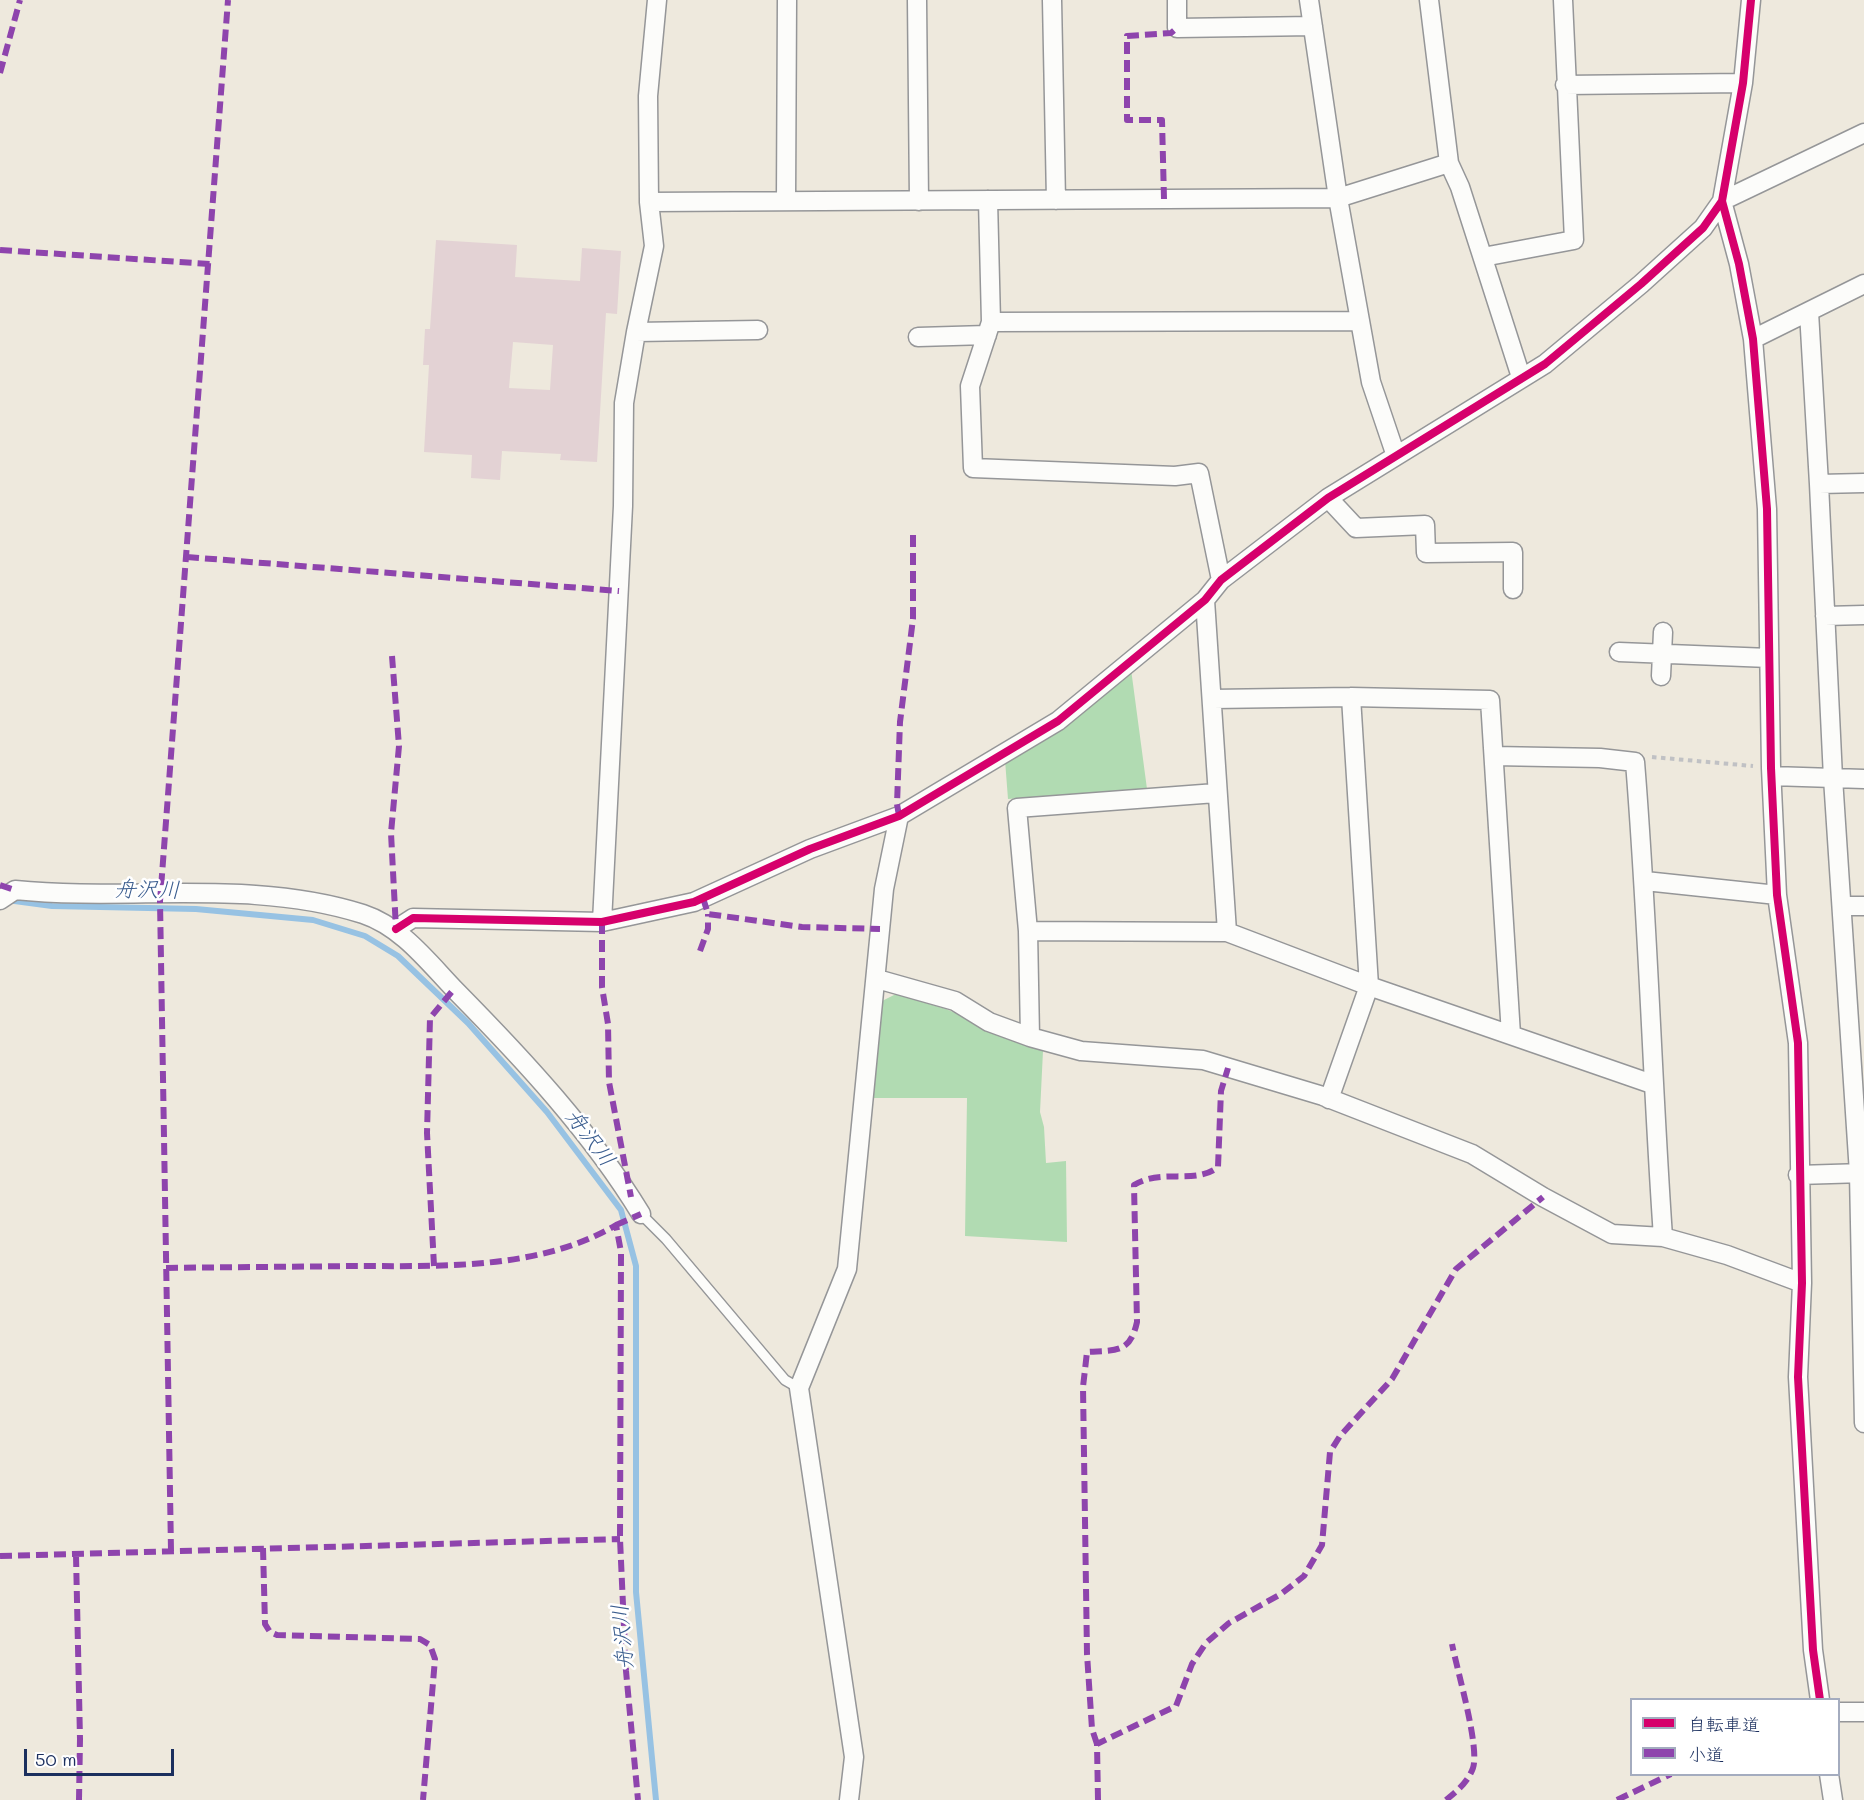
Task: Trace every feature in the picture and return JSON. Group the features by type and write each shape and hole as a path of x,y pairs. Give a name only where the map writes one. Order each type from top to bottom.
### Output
{"street":[{"path":"602,922 622,516 624,403 654,246 649,202 648,96 657,0"},
{"path":"786,201 787,0"},
{"path":"917,0 919,201"},
{"path":"1052,0 1056,200"},
{"path":"1177,0 1177,28 1313,26"},
{"path":"1309,0 1338,198 1371,382 1396,456"},
{"path":"1429,0 1449,163 1460,187 1521,378"},
{"path":"1483,257 1574,240 1565,85 1563,0"},
{"path":"396,929 413,918 602,922 694,902 810,849 899,816 1058,721 1205,600 1221,580 1328,498 1545,364 1641,284 1703,228 1722,201 1743,83 1751,0"},
{"path":"1565,85 1743,83"},
{"path":"1722,201 1864,133"},
{"path":"649,202 1338,198 1449,163"},
{"path":"988,200 989,329 970,386 973,468 1175,476 1199,473 1221,580"},
{"path":"1722,201 1739,264 1753,339 1767,509 1771,772 1777,895 1798,1043 1798,1175 1802,1283 1798,1388 1813,1650 1820,1698"},
{"path":"1753,339 1864,284"},
{"path":"1809,312 1833,778 1842,906 1858,1039 1862,1173 1864,1423"},
{"path":"918,337 989,329 1360,321"},
{"path":"636,332 758,330"},
{"path":"1819,484 1864,483"},
{"path":"1328,498 1356,528 1425,525 1425,553 1513,552 1513,589"},
{"path":"1205,600 1227,932"},
{"path":"1825,616 1864,615"},
{"path":"1661,676 1663,632"},
{"path":"1618,652 1769,658"},
{"path":"1213,699 1350,697 1490,700 1511,1035"},
{"path":"1329,1099 1368,986 1350,697"},
{"path":"1494,756 1599,758 1635,762 1645,881 1652,1084 1663,1237"},
{"path":"1771,772 1864,779"},
{"path":"1030,1037 1028,931 1017,808 1216,793"},
{"path":"849,1800 854,1757 799,1388 847,1269 884,889 899,816"},
{"path":"1645,881 1777,895"},
{"path":"8,895 188,891 301,900 363,914 396,929 534,1070 641,1214"},
{"path":"1842,906 1864,906"},
{"path":"1028,931 1227,932 1368,986 1652,1084"},
{"path":"877,979 955,1001 989,1022 1030,1037 1081,1051 1203,1060 1329,1099 1472,1154 1543,1197 1612,1234 1663,1237 1727,1255 1802,1283"},
{"path":"1798,1175 1862,1173"},
{"path":"1840,1712 1864,1712"},
{"path":"1829,1776 1833,1800"}],"lane":[{"path":"641,1214 666,1239 785,1380 799,1388"}],"path":[{"path":"1635,762 1642,756 1771,772"}],"green space":[{"path":"1131,669 1147,789 1008,799 1005,760"},
{"path":"896,994 946,1009 1043,1051 1040,1112 1044,1127 1046,1163 1066,1161 1067,1242 965,1236 967,1098 872,1098 882,1001"}],"building":[{"path":"436,240 517,245 515,277 580,281 582,248 621,251 617,314 606,313 597,462 560,460 561,454 502,451 500,480 471,478 472,455 424,452 429,365 423,365 425,329 430,329","holes":["513,342 553,345 550,390 509,388"]}],"waterway":[{"name":"舟沢川","path":"7,900 52,906 196,909 313,920 365,936 398,956 468,1023 547,1112 621,1210 636,1266 636,1592 656,1800"}],"marked path":[{"path":"0,73 20,0"},
{"path":"171,1551 160,901 228,0"},
{"path":"1164,199 1162,120 1127,120 1127,36 1171,33 1177,28"},
{"path":"0,250 210,264"},
{"path":"899,816 897,804 900,722 913,619 913,534"},
{"path":"187,557 619,591"},
{"path":"392,656 399,746 391,833 396,929"},
{"path":"0,885 15,890"},
{"path":"703,898 708,914 802,927 880,929"},
{"path":"700,951 708,929 708,914"},
{"path":"602,922 602,987 608,1024 609,1082 631,1197"},
{"path":"434,1266 427,1133 430,1018 454,989"},
{"path":"1097,1744 1092,1729 1087,1654 1083,1387 1087,1352 1120,1348 1130,1340 1137,1322 1134,1185 1156,1178 1199,1175 1218,1167 1221,1091 1228,1068"},
{"path":"1098,1800 1097,1744 1176,1706 1192,1664 1206,1643 1229,1623 1281,1594 1304,1576 1322,1545 1330,1452 1340,1436 1392,1379 1456,1269 1543,1197"},
{"path":"616,1225 641,1214"},
{"path":"166,1268 417,1266 486,1263 554,1251 586,1240 616,1225 621,1252 620,1539 626,1671 638,1800"},
{"path":"0,1556 620,1539"},
{"path":"263,1548 265,1624 270,1632 277,1635 420,1639 430,1645 435,1659 423,1800"},
{"path":"76,1555 79,1800"},
{"path":"1446,1800 1468,1778 1473,1768 1474,1758 1471,1726 1452,1644"},
{"path":"1617,1800 1667,1776"}],"cycle path":[{"path":"396,929 413,918 602,922 694,902 810,849 899,816 1058,721 1205,600 1221,580 1328,498 1545,364 1641,284 1703,228 1722,201 1743,83 1751,0"},
{"path":"1722,201 1739,264 1753,339 1767,509 1771,768 1777,895 1798,1043 1802,1283 1798,1377 1813,1650 1820,1698"}]}
